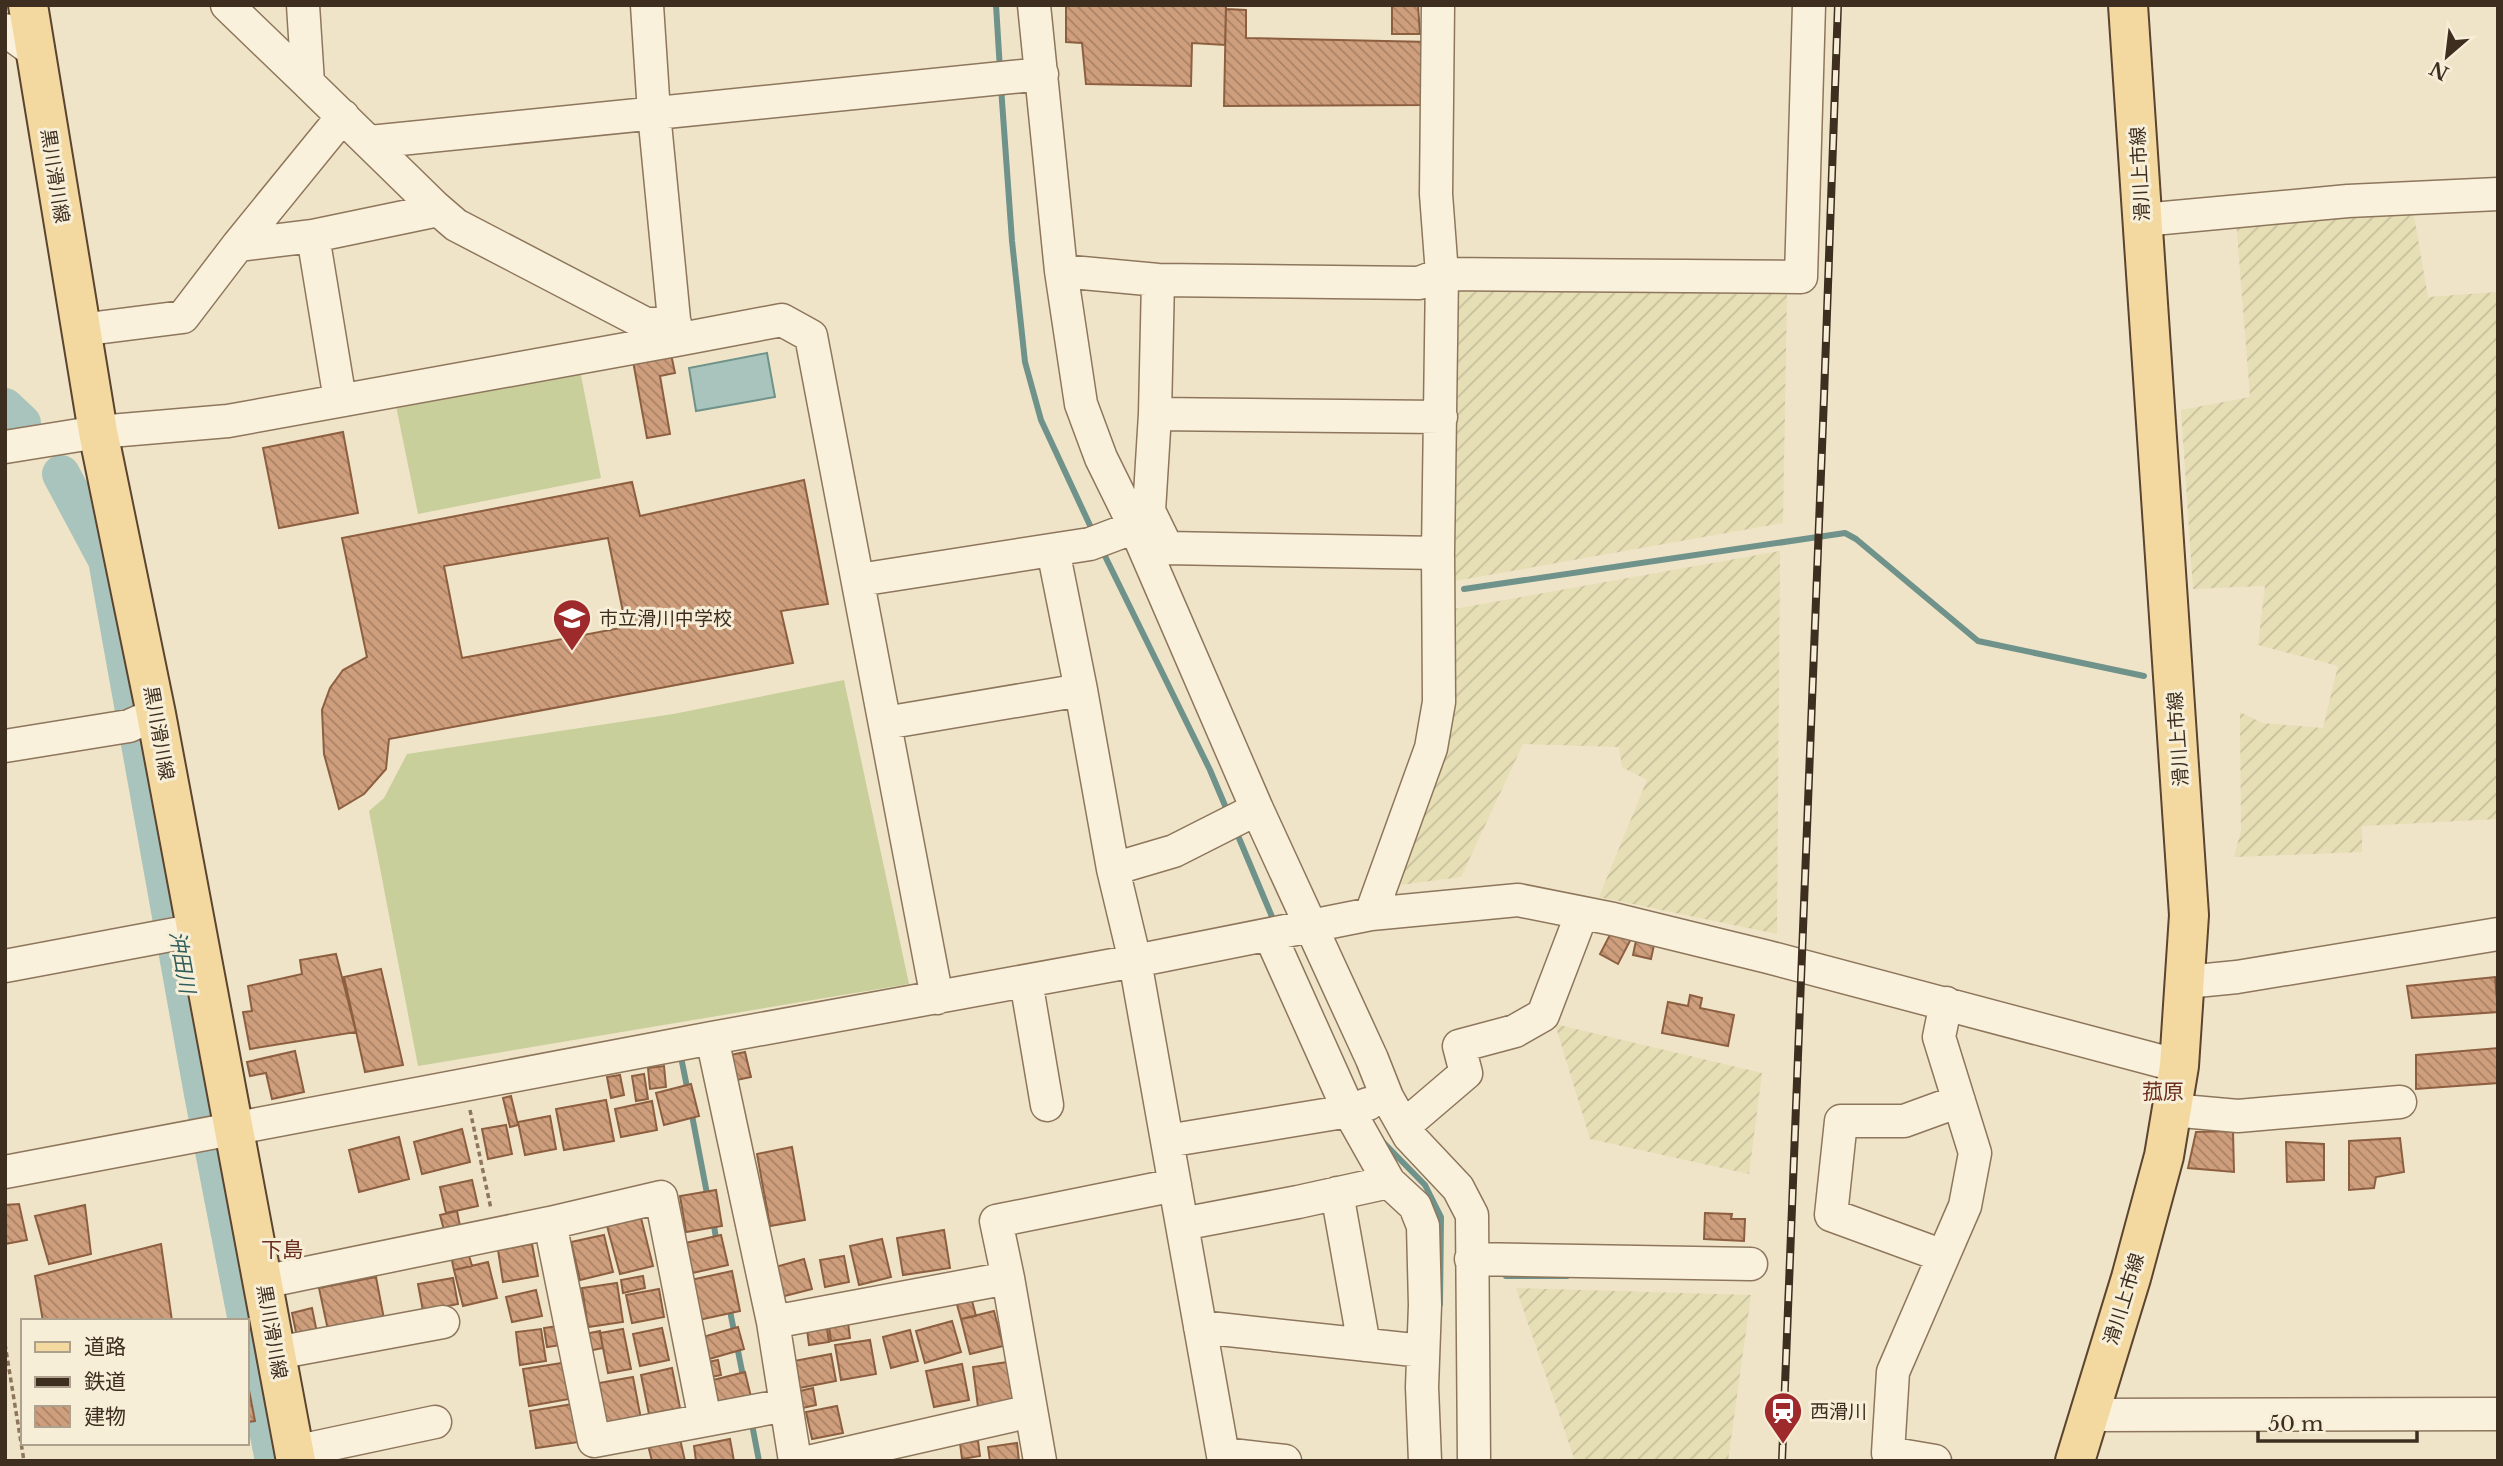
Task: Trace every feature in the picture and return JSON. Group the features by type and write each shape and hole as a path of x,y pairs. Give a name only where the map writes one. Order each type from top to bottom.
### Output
{"main road":[{"name":"黒川滑川線","path":"28,5 19,40 156,714 295,1457"},
{"name":"滑川上市線","path":"2075,1461 2131,1278 2164,1156 2179,1066 2189,915 2128,5"}],"street":[{"path":"227,5 456,225 646,324 675,332"},
{"path":"303,5 308,83"},
{"path":"647,5 654,113 675,332"},
{"path":"1034,5 1061,271 1081,404 1101,458 1135,527 1308,927 1387,1097 1409,1136 1458,1188 1472,1215 1474,1461"},
{"path":"1371,914 1431,748 1439,702 1442,274 1436,194 1438,5"},
{"path":"1061,271 1158,280 1419,283 1442,274 1801,277 1809,5"},
{"path":"370,142 1042,74"},
{"path":"80,330 183,317 238,244 343,116"},
{"path":"2142,220 2348,201 2498,194"},
{"path":"238,244 313,236 438,209"},
{"path":"313,236 340,400"},
{"path":"1158,280 1149,511 1167,548 1438,553"},
{"path":"5,447 97,432 228,421 675,332 782,320 810,336 859,580 937,998"},
{"path":"1154,414 1441,417"},
{"path":"859,580 1090,544 1135,527"},
{"path":"1053,550 1113,869 1135,961 1224,1457 1285,1461"},
{"path":"886,723 1081,690"},
{"path":"5,746 129,726 156,714"},
{"path":"1113,869 1174,851 1257,809"},
{"path":"5,1172 464,1084 1135,961 1371,914 1518,900 1769,957 2179,1066"},
{"path":"1404,1126 1466,1073 1459,1046 1515,1031 1543,1015 1582,913"},
{"path":"5,966 197,929"},
{"path":"2186,982 2237,977 2498,934"},
{"path":"1270,935 1349,1111 1389,1182 1415,1206 1423,1226 1425,1461"},
{"path":"1026,981 1047,1105"},
{"path":"1935,1461 1888,1453 1893,1372 1965,1206 1975,1153 1939,1037 1946,1003"},
{"path":"712,1038 773,1322 795,1461"},
{"path":"1167,1141 1349,1111 1387,1097"},
{"path":"1943,1256 1831,1215 1841,1121 1904,1121 1959,1101"},
{"path":"2171,1110 2238,1115 2400,1102"},
{"path":"1182,1224 1389,1182"},
{"path":"1040,1461 996,1221 1175,1185"},
{"path":"1337,1194 1364,1345"},
{"path":"263,1282 550,1223 661,1197 705,1420"},
{"path":"550,1223 594,1441 786,1405"},
{"path":"1471,1259 1751,1264"},
{"path":"773,1322 1008,1278"},
{"path":"276,1353 443,1322"},
{"path":"1200,1327 1423,1351"},
{"path":"811,1461 1031,1411"},
{"path":"2088,1415 2498,1414"},
{"path":"295,1457 435,1422"}],"path":[{"path":"464,1084 497,1234"},
{"path":"5,1344 21,1443"}],"shaded area":[{"path":"2413,210 2428,297 2498,292 2498,819 2362,826 2362,852 2234,857 2241,831 2240,712 2262,723 2323,728 2338,666 2258,645 2265,586 2193,589 2181,410 2250,397 2236,220"},
{"path":"1458,290 1787,292 1783,523 1455,581"},
{"path":"1780,551 1777,934 1599,897 1647,780 1622,767 1619,747 1523,744 1461,877 1392,886 1448,610"},
{"path":"1555,1024 1762,1073 1749,1174 1590,1139"},
{"path":"1516,1288 1751,1295 1728,1461 1575,1461"}],"green space":[{"path":"580,370 601,478 418,514 396,406"},
{"path":"844,680 909,984 418,1066 369,811 384,798 407,754 673,714"}],"water":[{"path":"767,353 775,397 696,411 689,368"}],"building":[{"path":"1066,5 1226,5 1225,45 1192,43 1191,86 1086,84 1082,43 1066,42"},
{"path":"1392,5 1418,5 1420,34 1392,34"},
{"path":"1226,9 1246,10 1246,38 1430,42 1430,105 1224,106"},
{"path":"671,354 675,373 660,376 670,434 647,438 633,361"},
{"path":"343,432 358,513 279,528 263,448"},
{"path":"804,480 828,604 781,611 793,663 389,739 386,769 364,794 339,809 324,754 322,710 330,688 343,670 367,657 342,538 632,482 640,516","holes":["608,538 626,627 462,658 444,566"]},
{"path":"1614,927 1632,937 1618,964 1600,954"},
{"path":"1637,936 1655,940 1651,959 1633,955"},
{"path":"336,954 356,1032 250,1049 243,1012 252,1011 248,986 302,974 300,960"},
{"path":"381,969 403,1065 365,1072 344,977"},
{"path":"2495,977 2498,1012 2412,1018 2407,986"},
{"path":"1690,995 1702,998 1700,1008 1734,1015 1728,1046 1662,1033 1668,1002 1688,1006"},
{"path":"2498,1048 2498,1083 2416,1089 2416,1055"},
{"path":"295,1051 304,1092 272,1099 266,1073 250,1076 247,1062"},
{"path":"745,1052 751,1077 727,1082 721,1057"},
{"path":"664,1066 666,1087 650,1089 648,1068"},
{"path":"644,1074 648,1099 636,1101 632,1076"},
{"path":"620,1075 624,1095 611,1098 607,1077"},
{"path":"691,1084 699,1116 664,1125 656,1093"},
{"path":"511,1096 518,1125 510,1127 503,1098"},
{"path":"606,1100 614,1141 564,1150 556,1109"},
{"path":"652,1101 657,1130 621,1137 615,1109"},
{"path":"550,1116 556,1149 525,1155 518,1122"},
{"path":"506,1125 512,1154 488,1159 482,1129"},
{"path":"462,1129 470,1162 422,1174 414,1142"},
{"path":"2233,1131 2234,1172 2188,1168 2196,1132"},
{"path":"399,1137 409,1179 359,1192 349,1150"},
{"path":"2400,1138 2404,1172 2376,1177 2374,1188 2349,1190 2349,1141"},
{"path":"2286,1142 2324,1144 2324,1180 2287,1182"},
{"path":"792,1147 805,1220 770,1226 757,1154"},
{"path":"472,1180 478,1206 446,1213 440,1187"},
{"path":"716,1190 722,1226 686,1232 680,1196"},
{"path":"19,1204 27,1240 5,1244 5,1205"},
{"path":"85,1205 91,1254 49,1264 35,1216"},
{"path":"457,1211 460,1226 444,1230 440,1215"},
{"path":"1705,1213 1732,1214 1731,1219 1745,1219 1744,1241 1704,1239"},
{"path":"641,1218 653,1266 620,1274 607,1226"},
{"path":"944,1230 950,1268 903,1275 897,1238"},
{"path":"604,1235 613,1272 580,1280 571,1242"},
{"path":"721,1235 728,1265 688,1274 681,1244"},
{"path":"882,1239 891,1277 859,1285 850,1246"},
{"path":"161,1244 172,1319 43,1319 35,1276"},
{"path":"532,1244 538,1276 503,1282 498,1250"},
{"path":"468,1252 472,1266 454,1270 451,1256"},
{"path":"844,1256 849,1282 825,1287 820,1260"},
{"path":"804,1259 812,1289 773,1299 765,1270"},
{"path":"488,1262 497,1298 463,1306 454,1270"},
{"path":"732,1271 740,1311 694,1321 686,1281"},
{"path":"643,1276 645,1288 623,1293 621,1280"},
{"path":"376,1277 384,1319 328,1330 319,1288"},
{"path":"453,1278 458,1304 423,1311 418,1284"},
{"path":"617,1283 623,1322 588,1327 582,1288"},
{"path":"659,1289 664,1317 632,1323 626,1295"},
{"path":"536,1290 542,1316 512,1322 506,1297"},
{"path":"971,1297 976,1316 961,1319 956,1301"},
{"path":"312,1308 317,1333 297,1337 292,1313"},
{"path":"994,1311 1003,1346 970,1354 961,1319"},
{"path":"952,1321 961,1352 925,1363 916,1331"},
{"path":"848,1323 850,1338 831,1341 829,1326"},
{"path":"558,1326 561,1345 547,1347 544,1328"},
{"path":"738,1327 744,1349 709,1359 703,1337"},
{"path":"662,1328 669,1360 640,1366 633,1334"},
{"path":"827,1328 829,1342 809,1345 807,1330"},
{"path":"541,1329 546,1361 520,1365 516,1332"},
{"path":"623,1329 631,1369 608,1373 600,1333"},
{"path":"910,1330 918,1361 891,1368 883,1337"},
{"path":"600,1331 603,1348 588,1351 585,1334"},
{"path":"870,1340 876,1374 841,1380 835,1345"},
{"path":"831,1354 836,1381 794,1389 789,1362"},
{"path":"718,1360 721,1375 706,1378 703,1363"},
{"path":"1008,1362 1014,1402 978,1407 973,1367"},
{"path":"562,1363 569,1399 529,1406 523,1369"},
{"path":"962,1364 969,1400 934,1407 926,1371"},
{"path":"672,1368 680,1408 649,1414 641,1375"},
{"path":"745,1372 751,1397 719,1405 713,1380"},
{"path":"633,1377 641,1419 607,1426 599,1383"},
{"path":"248,1385 255,1421 248,1422"},
{"path":"813,1388 816,1405 798,1409 795,1392"},
{"path":"573,1404 579,1442 536,1448 530,1411"},
{"path":"837,1406 843,1433 812,1439 806,1412"},
{"path":"680,1439 685,1461 652,1461 648,1445"},
{"path":"730,1439 734,1461 696,1461 694,1446"},
{"path":"978,1441 980,1456 962,1459 960,1443"},
{"path":"1017,1443 1019,1461 990,1461 988,1447"}],"waterway":[{"path":"996,5 1000,70"},
{"path":"1001,87 1012,241 1025,362 1041,420 1094,534"},
{"name":"沖田川","path":"5,407 22,423"},
{"name":"沖田川","path":"61,474 107,560 203,1094 247,1319"},
{"path":"1464,589 1845,533 1856,539 1978,641 2144,676"},
{"path":"1102,550 1210,770 1229,815"},
{"path":"1236,831 1275,924"},
{"path":"681,1057 688,1092"},
{"path":"691,1110 708,1199"},
{"path":"1382,1141 1425,1185 1441,1217 1440,1304"},
{"path":"713,1220 717,1244"},
{"path":"1506,1276 1567,1276"},
{"path":"729,1306 744,1381"},
{"name":"沖田川","path":"248,1327 274,1461"},
{"path":"751,1419 759,1461"}],"railway":[{"path":"1782,1461 1838,5"}],"place":[{"name":"市立滑川中学校","path":"572,652"},
{"name":"西滑川","path":"1783,1445"}],"district":[{"name":"菰原","path":"2163,1092"},
{"name":"下島","path":"282,1250"}]}
